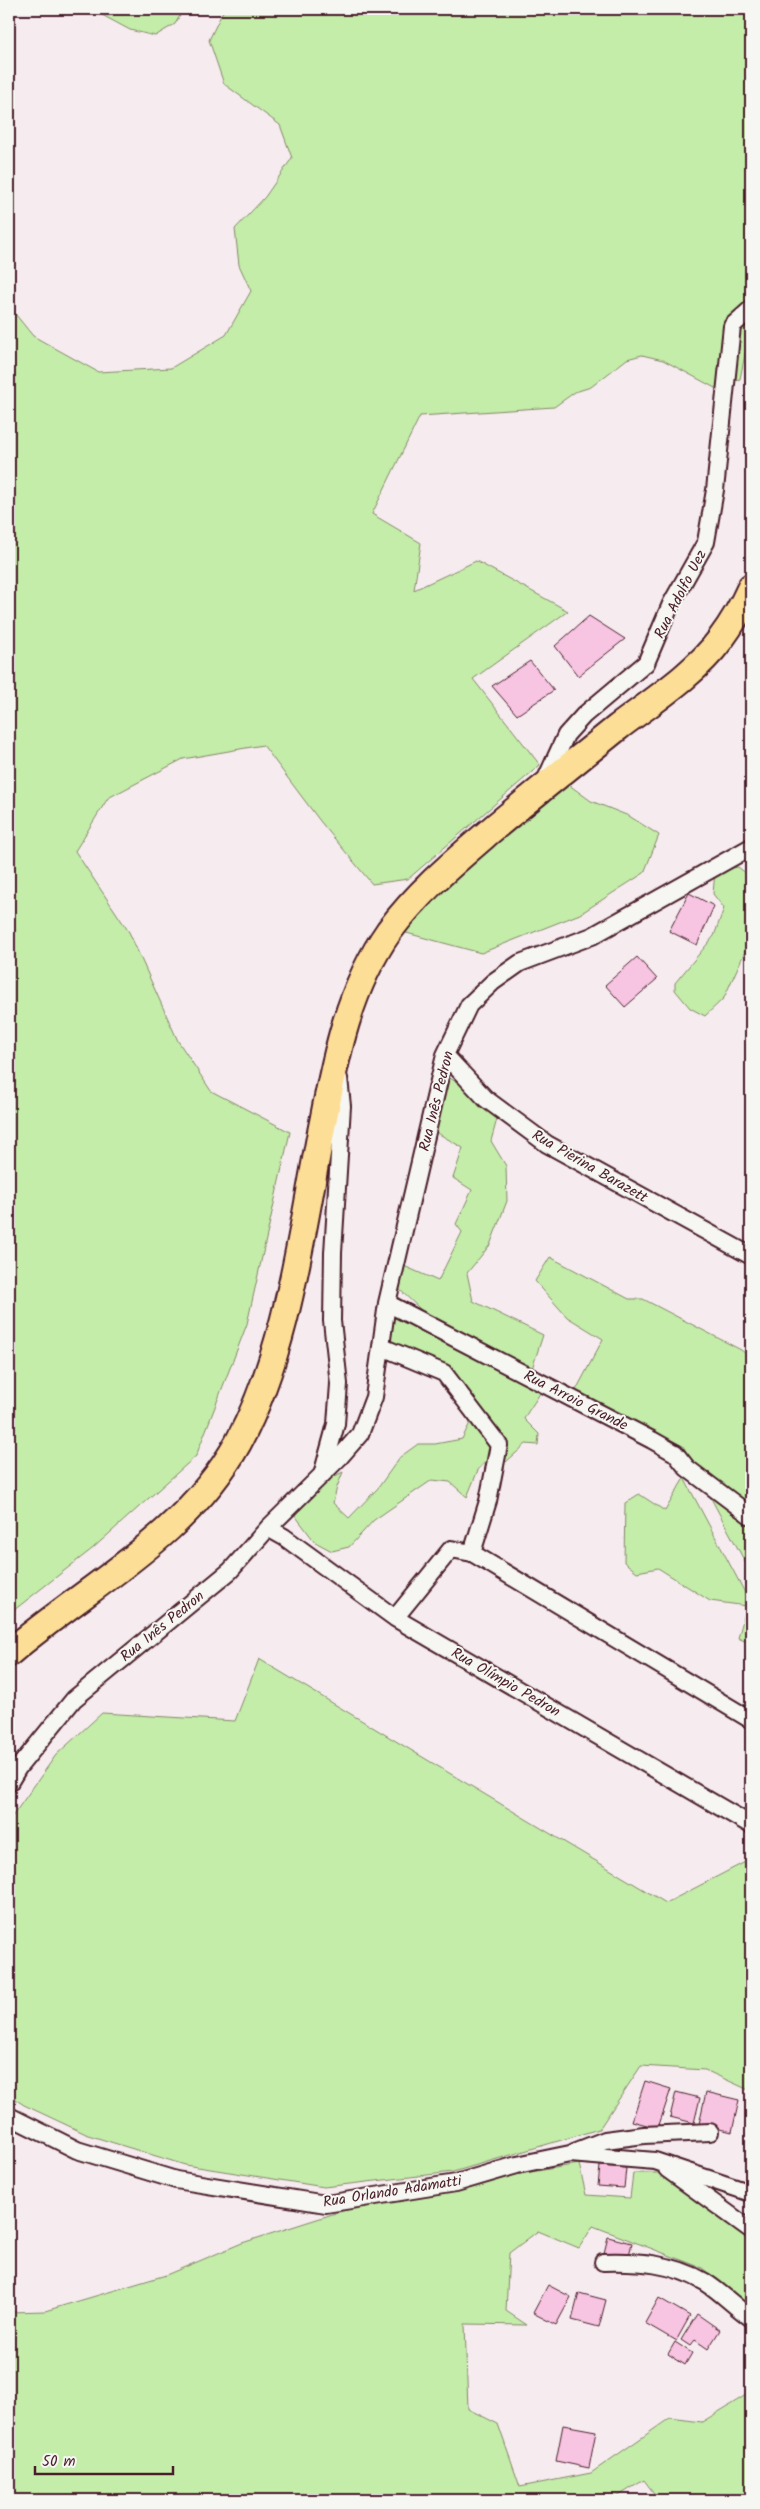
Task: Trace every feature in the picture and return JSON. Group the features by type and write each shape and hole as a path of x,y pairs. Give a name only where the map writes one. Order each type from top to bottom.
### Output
{"main road":[{"path":"9,1653 160,1538 211,1483 237,1445 260,1397 289,1299 336,1054 354,998 373,956 391,930 438,874 542,788 683,677 719,641 751,587"}],"street":[{"name":"Rua Adolfo Uez","path":"542,788 566,736 584,715 646,663 671,604 706,542 715,490 732,326 751,309"},
{"name":"Rua Inês Pedron","path":"9,1783 18,1768 74,1700 230,1571 268,1528 322,1475 360,1434 374,1397 388,1304 445,1055 469,1005 493,982 520,963 592,936 751,847"},
{"path":"322,1475 336,1424 339,1384 332,1321 333,1253 342,1106 336,1054"},
{"name":"Rua Pierina Barazett","path":"445,1055 486,1099 547,1144 751,1256"},
{"name":"Rua Arroio Grande","path":"388,1304 675,1453 687,1468 751,1516"},
{"path":"382,1347 444,1374 499,1445 488,1501 472,1553"},
{"name":"Rua Olímpio Pedron","path":"268,1528 284,1537 395,1618 751,1825"},
{"path":"395,1618 451,1550 472,1553 751,1720"},
{"name":"Rua Orlando Adamatti","path":"9,2116 77,2150 176,2180 326,2204 456,2183 517,2165 570,2154 655,2161 751,2193"},
{"path":"570,2154 605,2140 644,2135 710,2132"},
{"path":"655,2161 751,2230"},
{"path":"603,2262 637,2261 664,2265 705,2282 751,2318"}],"green space":[{"path":"91,9 184,9 175,24 155,36 130,30"},
{"path":"224,9 751,9 751,325 740,379 715,388 663,360 642,355 627,359 591,387 575,392 554,407 420,416 372,514 421,543 414,590 476,561 568,611 473,679 540,765 408,879 372,884 320,821 263,745 183,759 108,798 75,851 129,932 178,1041 211,1091 290,1132 247,1324 196,1456 92,1549 9,1614 9,301 12,310 33,336 98,372 171,368 226,335 251,291 239,265 235,229 265,197 292,158 280,125 224,84 209,40"},
{"path":"565,782 591,801 629,816 659,835 644,873 580,914 481,953 399,931 438,887"},
{"path":"738,867 751,877 751,938 724,998 705,1016 690,1008 675,990 675,983 714,936 724,908 713,894 715,871"},
{"path":"448,1077 465,1087 497,1119 491,1141 506,1166 507,1201 490,1245 467,1273 473,1301 543,1335 531,1372 439,1327 398,1288 404,1266 438,1281 462,1232 456,1224 472,1190 453,1178 463,1148 434,1131"},
{"path":"550,1257 629,1299 643,1299 741,1350 751,1358 751,1573 683,1446 574,1394 603,1339 567,1317 535,1281"},
{"path":"390,1314 542,1387 524,1419 539,1434 538,1445 526,1444 506,1462 495,1451 478,1470 467,1497 450,1482 432,1480 374,1520 349,1547 332,1551 315,1542 291,1510 329,1479 343,1472 333,1503 349,1518 378,1488 400,1457 418,1444 435,1444 462,1439 477,1409 458,1390 387,1341"},
{"path":"684,1478 751,1604 751,1644 738,1638 747,1606 710,1601 658,1568 637,1572 624,1562 625,1503 639,1494 665,1511"},
{"path":"259,1659 666,1903 751,1859 751,2091 705,2070 641,2066 599,2129 453,2172 324,2187 185,2165 88,2135 24,2105 9,2095 9,1821 56,1755 102,1713 235,1721"},
{"path":"579,2164 586,2195 630,2198 633,2173 660,2173 751,2240 751,2307 702,2268 593,2226 579,2248 538,2231 509,2253 506,2311 527,2325 465,2324 468,2409 498,2424 520,2487 591,2473 670,2418 702,2422 751,2392 751,2500 659,2500 644,2480 612,2500 9,2500 9,2312 45,2311 166,2275 242,2243 342,2211 519,2174"}],"building":[{"path":"589,616 625,639 578,676 555,646"},
{"path":"530,661 554,690 517,715 492,686"},
{"path":"689,893 714,906 697,945 669,931"},
{"path":"637,957 657,979 625,1007 605,985"},
{"path":"645,2081 671,2089 658,2128 632,2121"},
{"path":"676,2092 700,2098 694,2123 670,2117"},
{"path":"706,2092 739,2100 732,2132 699,2124"},
{"path":"600,2166 626,2168 624,2188 598,2186"},
{"path":"608,2237 632,2243 628,2259 604,2253"},
{"path":"548,2285 571,2297 556,2325 533,2313"},
{"path":"579,2293 606,2300 599,2327 572,2320"},
{"path":"659,2298 690,2316 676,2341 645,2323"},
{"path":"697,2314 720,2330 708,2349 695,2340 690,2346 681,2340"},
{"path":"675,2342 692,2353 685,2365 668,2354"},
{"path":"563,2425 596,2431 589,2468 556,2461"}]}
